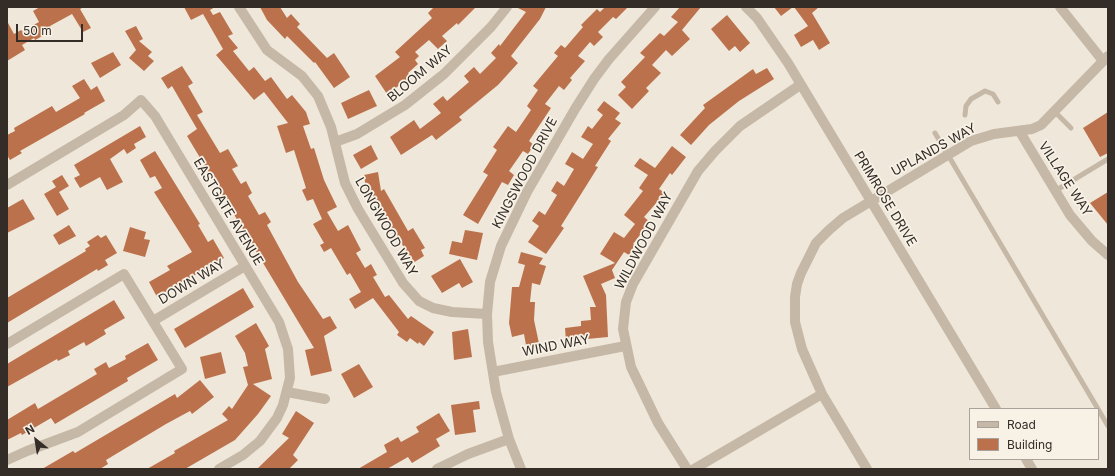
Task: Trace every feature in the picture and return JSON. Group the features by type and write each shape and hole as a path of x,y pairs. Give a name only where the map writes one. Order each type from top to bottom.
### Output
{"street":[{"name":"LONGWOOD WAY","path":"238,7 267,50 302,76 318,96 335,142 345,183 358,209 403,283 419,301 433,308 452,312 487,314"},
{"name":"BLOOM WAY","path":"335,142 357,134 405,105 444,74 491,27 507,7"},
{"name":"KINGSWOOD DRIVE","path":"521,469 509,439 496,392 487,314 490,282 501,246 527,192 594,79 655,7"},
{"name":"PRIMROSE DRIVE","path":"746,7 757,18 773,40 995,408"},
{"path":"1060,7 1105,59"},
{"name":"UPLANDS WAY","path":"867,469 822,394 802,349 795,322 795,297 797,284 807,260 822,236 836,224 871,201 971,141 985,136 1020,132 1036,128 1055,112 1105,59"},
{"name":"WILDWOOD WAY","path":"687,469 643,396 631,367 625,346 624,316 626,302 633,284 692,181 715,151 740,126 800,85"},
{"name":"EASTGATE AVENUE","path":"7,185 124,115 141,100 155,116 279,322 284,336 290,364 287,392 277,418 260,441 249,450 219,469"},
{"name":"VILLAGE WAY","path":"1020,132 1070,214 1083,232 1108,255"},
{"name":"DOWN WAY","path":"153,321 245,266"},
{"path":"7,344 124,274 182,368 78,432 27,450 7,460"},
{"name":"WIND WAY","path":"493,372 625,346"},
{"path":"287,392 325,399"},
{"path":"694,469 822,394"},
{"path":"437,469 468,454 509,439"},
{"path":"1027,460 1032,469"}],"lane":[{"path":"965,115 966,106 971,99 985,91 993,94 998,102"},
{"path":"1055,112 1070,128"},
{"path":"935,133 1097,408"},
{"path":"1055,191 1108,159"},
{"path":"1099,411 1108,426"}],"building":[{"path":"40,7 84,7 80,9 91,28 83,32 72,14 50,26 52,31 35,40 34,38 22,45 25,50 7,61 7,21 14,34 21,30 22,31 39,22 33,11"},
{"path":"184,7 215,7 210,10 213,15 220,12 233,34 228,36 238,48 233,51 249,71 254,67 265,81 271,77 287,99 292,95 306,112 310,124 303,126 311,149 314,148 324,180 337,207 327,212 338,231 348,225 361,250 356,253 365,268 371,264 377,275 373,277 385,297 389,295 408,319 411,316 434,332 424,346 419,342 418,344 410,338 407,342 397,335 399,332 373,298 355,309 349,299 361,292 350,273 347,275 331,248 324,252 320,245 324,243 313,224 322,219 313,199 307,201 302,190 306,188 294,150 286,153 277,126 288,123 264,92 254,100 216,55 223,49 203,14 191,20"},
{"path":"260,7 280,7 287,18 291,14 300,24 297,27 327,58 334,53 350,77 334,88 315,62 314,63 287,36 285,39 267,20"},
{"path":"434,7 476,7 458,25 457,23 442,36 447,41 438,49 429,40 415,52 419,56 415,60 418,64 408,73 411,77 387,94 375,76 400,57 395,52 432,18 428,13"},
{"path":"516,7 546,7 540,19 511,56 518,63 498,85 459,117 462,120 436,140 432,135 401,155 390,137 414,120 420,129 441,113 433,104 443,96 447,101 469,82 464,76 474,67 480,74 496,58 491,53 499,44 500,46 526,12"},
{"path":"605,7 628,7 616,19 613,17 598,32 603,37 594,46 590,42 578,56 585,61 570,78 572,80 564,90 559,86 545,104 551,108 529,141 534,145 528,154 523,151 509,171 514,175 508,185 502,182 478,224 463,215 488,175 483,172 497,150 493,147 508,126 516,132 531,110 527,106 538,90 533,86 558,56 554,53 561,45 565,48 583,27 581,25 597,9 600,12"},
{"path":"680,7 701,7 682,30 690,39 672,56 666,50 652,65 661,73 646,88 649,91 632,109 618,95 626,87 621,82 645,57 640,53 660,33 664,36 678,22 671,17"},
{"path":"774,7 793,7 781,16"},
{"path":"794,7 819,7 812,13 830,43 819,50 813,40 801,47 794,35 808,26"},
{"path":"727,15 750,43 740,52 735,46 729,51 711,29"},
{"path":"136,26 143,39 139,41 152,52 148,56 154,61 144,71 129,58 136,50 125,31"},
{"path":"113,52 121,65 100,78 91,63"},
{"path":"182,66 193,83 188,86 203,112 197,115 220,153 228,149 238,166 232,169 241,184 246,181 252,193 248,196 259,215 265,212 271,222 267,225 298,282 323,319 330,316 337,328 324,336 332,371 311,376 305,350 314,348 187,136 197,129 172,86 168,89 161,78"},
{"path":"767,68 774,79 739,101 709,125 691,145 680,135 705,108 703,105 753,69 756,74"},
{"path":"84,79 91,90 97,86 105,101 20,151 22,153 10,160 7,155 7,135 15,131 14,128 52,106 56,112 80,98 72,86"},
{"path":"369,90 377,106 348,119 341,103"},
{"path":"604,101 620,113 615,119 621,123 608,139 611,141 595,166 598,167 561,226 564,228 546,254 528,242 539,226 532,221 539,211 545,215 557,195 551,191 557,181 564,186 574,169 565,164 572,152 583,159 593,144 581,137 588,126 592,129 603,115 597,110"},
{"path":"1108,112 1108,153 1100,157 1083,128"},
{"path":"140,126 146,137 134,144 136,148 127,154 124,149 110,159 123,182 107,190 100,177 80,188 74,178 80,175 74,165"},
{"path":"371,145 378,159 361,169 353,155"},
{"path":"672,146 686,157 672,175 670,173 659,189 665,193 644,217 650,222 633,244 635,245 629,255 624,252 612,270 615,278 601,284 606,295 608,337 566,341 565,328 581,326 581,321 591,320 590,307 596,307 583,276 615,263 600,254 614,232 624,238 635,224 624,215 643,191 639,188 648,175 634,166 640,158 655,168"},
{"path":"155,151 200,224 198,225 208,242 213,239 224,258 157,297 149,282 170,270 167,266 192,252 154,192 162,188 155,176 150,178 140,160"},
{"path":"378,172 381,191 384,189 408,231 413,228 425,248 421,250 424,256 413,263 395,232 393,233 366,189 364,175"},
{"path":"62,175 69,186 59,192 69,209 57,216 44,194 56,187 52,181"},
{"path":"1108,192 1108,225 1090,203"},
{"path":"23,199 35,219 7,233 7,208"},
{"path":"69,225 76,236 59,245 53,235"},
{"path":"130,227 146,232 144,239 150,240 145,257 123,251"},
{"path":"465,230 483,233 477,260 449,254 452,241 462,243"},
{"path":"98,235 101,238 106,235 117,253 105,260 108,265 98,271 97,269 7,323 7,298 86,251 85,249 90,246 87,242"},
{"path":"521,252 543,258 539,264 546,266 540,285 532,283 530,302 535,302 534,320 540,348 527,351 524,334 512,337 509,323 512,287 519,287 525,265 518,263"},
{"path":"460,259 473,282 462,288 459,283 442,293 431,276"},
{"path":"243,288 254,307 185,348 174,329"},
{"path":"114,300 125,318 104,330 106,334 86,346 84,342 68,351 70,355 58,361 57,359 7,387 7,364"},
{"path":"256,323 269,346 265,349 272,379 253,384 271,396 258,414 235,440 185,469 147,469 175,453 174,451 228,420 222,414 229,406 232,409 248,385 243,367 248,366 245,353 235,336"},
{"path":"468,329 472,357 454,360 452,332"},
{"path":"148,343 158,360 127,378 128,381 55,424 51,418 22,435 21,433 7,440 7,420 35,403 38,409 97,374 94,369 106,362 109,368 126,359 125,356"},
{"path":"221,352 226,373 205,379 200,357"},
{"path":"359,364 373,387 354,398 341,374"},
{"path":"200,380 214,397 192,414 190,411 106,460 108,464 100,469 42,469 73,451 75,453 175,394 177,398"},
{"path":"479,401 480,409 473,410 476,432 455,435 451,405"},
{"path":"296,411 314,423 293,455 298,460 289,469 257,469 289,438 282,434"},
{"path":"439,413 450,431 436,439 440,446 412,463 408,457 387,469 358,469 387,452 384,445 398,437 401,442 419,432 416,427"}]}
